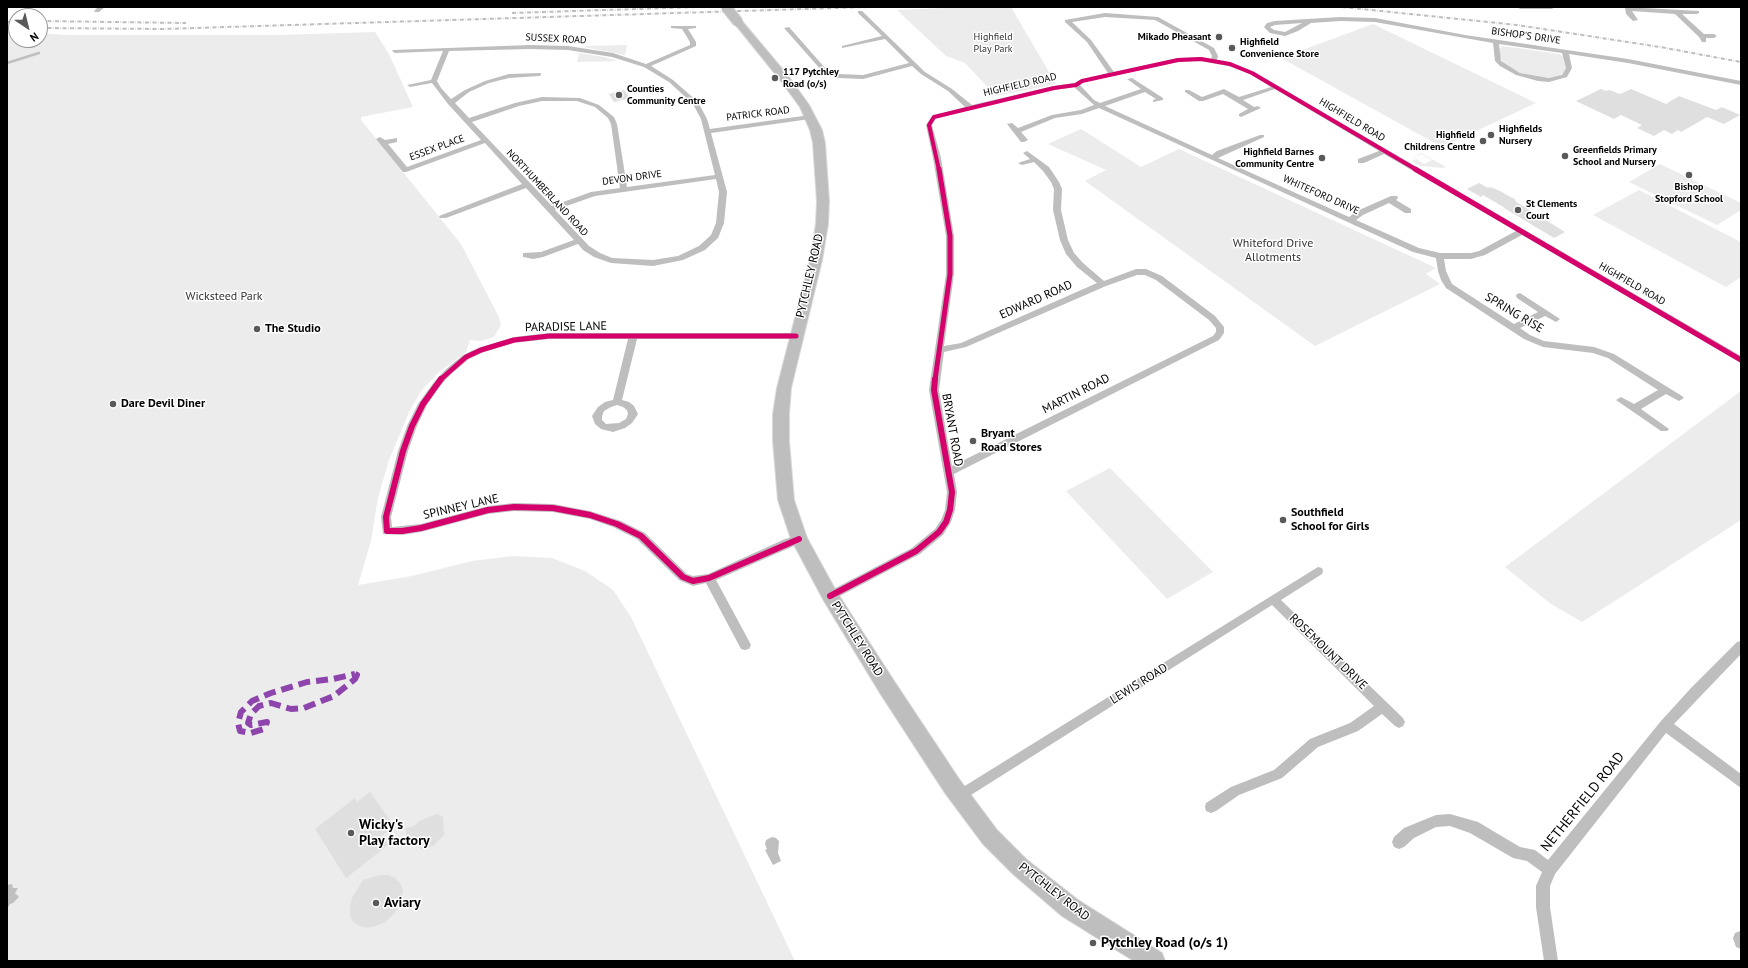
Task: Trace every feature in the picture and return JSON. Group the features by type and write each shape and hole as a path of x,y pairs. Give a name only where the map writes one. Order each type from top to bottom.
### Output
{"main road":[{"name":"PYTCHLEY ROAD","path":"726,7 785,79 810,117 819,143 824,201 822,224 816,260 784,388 780,441 786,500 799,539 830,596 959,796 990,837 1020,867 1070,908 1154,961"}],"street":[{"path":"1520,7 1552,7"},
{"path":"1635,20 1629,14 1628,8 1697,12"},
{"path":"1677,12 1703,39 1714,36"},
{"path":"857,18 863,14 928,77 950,90 970,107"},
{"path":"1112,74 1090,44 1067,21 1116,15 1149,16 1161,20 1212,49 1215,56 1214,60"},
{"path":"1161,20 1170,17"},
{"name":"BISHOP'S DRIVE","path":"1308,22 1296,30 1285,34 1272,32 1267,28 1267,26 1271,23 1340,19 1375,20 1496,42 1628,61 1741,83"},
{"path":"673,27 694,27"},
{"path":"646,66 692,46 693,42 684,27"},
{"path":"798,30 788,30 824,70 838,76 863,77 914,64"},
{"path":"848,45 887,38"},
{"path":"1496,42 1498,61 1502,65 1518,74 1538,79 1553,79 1565,76 1569,68 1565,52"},
{"name":"SUSSEX ROAD","path":"395,51 530,47 568,48 613,55 646,66 671,80 689,96 702,114 708,131"},
{"path":"410,85 434,81 447,49"},
{"name":"HIGHFIELD ROAD","path":"931,133 930,125 934,117 970,107 1066,85 1076,85 1078,82 1178,60 1214,60 1246,69 1741,360"},
{"path":"450,103 467,91 487,82 509,76 539,74"},
{"path":"1130,79 1146,89 1158,100 1168,96"},
{"name":"NORTHUMBERLAND ROAD","path":"434,81 438,89 450,103 578,241 597,255 611,260 626,262 669,261 693,254 709,243 718,230 723,203 723,192 708,131"},
{"name":"WHITEFORD DRIVE","path":"1076,85 1092,101 1100,106 1416,250 1440,256 1462,257 1477,255 1523,231"},
{"path":"1238,100 1276,87"},
{"path":"1017,132 1054,116 1082,112 1146,89"},
{"path":"1187,91 1201,100 1224,92 1256,109 1241,115"},
{"path":"467,121 517,104 542,99 578,99 597,106 611,117 614,124 624,189"},
{"name":"PATRICK ROAD","path":"708,131 810,117"},
{"path":"1010,124 1024,140"},
{"name":"BRYANT ROAD","path":"830,596 916,551 939,532 946,522 950,510 952,492 934,390 951,254 947,212 931,133"},
{"path":"1213,158 1220,153 1262,136"},
{"name":"ESSEX PLACE","path":"394,140 382,141 406,170 485,141"},
{"path":"1361,161 1385,151"},
{"path":"1027,153 1051,175 1058,189 1057,210 1064,240 1070,254 1080,265 1103,284"},
{"path":"1022,163 1034,160"},
{"name":"DEVON DRIVE","path":"549,210 580,198 624,189 720,176"},
{"path":"443,216 472,202 526,184"},
{"path":"1350,220 1360,213 1392,199 1408,211"},
{"path":"526,255 533,256 543,254 578,241"},
{"name":"SPRING RISE","path":"1440,256 1442,271 1449,286 1527,337 1543,344 1594,350 1611,356 1679,398"},
{"name":"EDWARD ROAD","path":"940,349 963,345 1132,272 1150,273 1159,278 1212,318 1220,327 1220,333 1216,338"},
{"path":"1520,296 1556,319"},
{"path":"1513,328 1545,312"},
{"name":"PARADISE LANE","path":"387,531 386,517 394,484 412,426 423,404 437,384 460,362 481,350 514,340 549,336 796,336"},
{"path":"617,402 633,337"},
{"name":"MARTIN ROAD","path":"948,470 955,470 1216,338"},
{"path":"1634,409 1665,390"},
{"path":"1621,400 1664,429"},
{"name":"SPINNEY LANE","path":"387,531 402,531 421,528 488,510 514,507 553,508 590,515 617,524 641,536 683,577 693,580 709,578 788,542 799,539"},
{"name":"LEWIS ROAD","path":"959,796 1318,570"},
{"path":"709,578 745,645"},
{"name":"ROSEMOUNT DRIVE","path":"1273,599 1399,722"},
{"name":"NETHERFIELD ROAD","path":"1551,961 1543,907 1543,886 1550,868 1665,725 1741,646"},
{"path":"1211,807 1235,791 1278,774 1314,743 1354,726 1383,706"},
{"path":"1665,725 1741,782"},
{"path":"1399,842 1409,833 1436,821 1450,820 1473,827 1518,853 1530,855 1550,868"}],"green space":[{"name":"Highfield Play Park","path":"1011,7 1056,84 996,96 965,63 946,56 897,10"},
{"path":"1373,24 1536,103 1442,147 1281,58"},
{"name":"Wicksteed Park","path":"7,32 8,48 48,48 48,34 66,35 277,35 375,32 389,54 413,107 361,117 361,120 461,244 499,317 501,325 494,337 481,341 470,340 466,352 439,372 422,390 410,410 389,460 378,498 371,541 358,585 412,576 472,561 513,556 552,558 585,571 613,590 631,617 795,961 7,961"},
{"path":"627,45 625,55 584,47 585,46"},
{"path":"1503,46 1559,54 1563,57 1566,68 1560,76 1550,78 1520,73 1503,63 1500,57 1500,48"},
{"path":"579,53 604,57 618,61 577,62"},
{"name":"Whiteford Drive Allotments","path":"1081,129 1141,167 1179,149 1436,268 1426,274 1440,284 1315,346 1085,181 1106,170 1048,144"},
{"path":"1421,153 1446,167 1420,166 1412,161 1416,159 1424,164 1432,160 1421,154 1412,157"},
{"path":"1660,164 1741,203 1741,210 1717,225 1629,182"},
{"path":"1639,190 1741,242 1741,277 1726,287 1593,215"},
{"path":"1741,391 1741,520 1582,622 1551,604 1505,567"},
{"path":"1110,468 1213,572 1167,599 1066,491"}],"shaded area":[{"path":"772,837 779,841 778,853 781,861 773,865 765,850 767,849 765,844 766,840"},
{"path":"12,884 13,888 18,888 15,893 19,897 10,904 7,909 7,885"}],"building":[{"path":"1601,89 1620,94 1631,89 1666,104 1679,96 1716,110 1722,107 1740,115 1724,124 1707,117 1681,132 1678,130 1672,134 1664,130 1654,136 1637,128 1642,125 1621,115 1614,119 1576,101"},
{"name":"Counties Community Centre","path":"624,90 630,98 614,102 609,94"},
{"name":"St Clements Court","path":"1479,183 1488,188 1490,187 1500,191 1516,200 1515,201 1565,232 1554,238 1483,195 1481,197 1467,189"},
{"name":"Wicky's Play factory","path":"370,792 394,826 382,836 388,845 346,878 315,829 355,798 357,802"},
{"path":"437,814 443,817 444,835 433,846 423,850 415,845 406,847 406,828 414,826 419,821"},
{"name":"Aviary","path":"380,875 388,875 395,878 400,883 403,890 399,907 385,922 367,928 360,926 353,922 350,915 352,898 363,880"}],"waterway":[{"path":"7,63 39,53"}],"railway":[{"path":"512,13 699,7"},
{"path":"48,28 163,29 869,7"},
{"path":"1342,7 1517,25 1660,47 1741,62"},
{"path":"48,21 186,23"}],"marked path":[{"path":"355,674 357,675 355,679 334,696 304,708 291,709 271,703 259,706 251,714 248,723 251,725 267,722 264,729 251,733 240,731 238,723 241,712 252,701 271,693 307,682 333,679 355,674"}],"cycle path":[{"path":"830,596 916,551 939,532 946,522 950,510 952,492 934,390 950,274 950,236 937,158 929,125 934,117 947,113 1054,88 1076,85 1082,81 1178,60 1201,59 1230,64 1252,73 1741,360"},
{"path":"796,336 549,336 514,340 481,350 466,357 448,372 437,384 423,404 412,426 403,451 386,517 387,531 402,531 421,528 488,510 514,507 553,508 590,515 617,524 641,536 683,577 693,581 709,578 789,542 799,539"}],"place":[{"name":"Mikado Pheasant","path":"1219,37"},
{"name":"Highfield Convenience Store","path":"1232,48"},
{"name":"117 Pytchley Road (o/s)","path":"775,78"},
{"name":"Counties Community Centre","path":"619,95"},
{"name":"Highfields Nursery","path":"1491,135"},
{"name":"Highfield Childrens Centre","path":"1483,141"},
{"name":"Greenfields Primary School and Nursery","path":"1565,156"},
{"name":"Highfield Barnes Community Centre","path":"1322,158"},
{"name":"Bishop Stopford School","path":"1689,175"},
{"name":"St Clements Court","path":"1518,210"},
{"name":"The Studio","path":"257,329"},
{"name":"Dare Devil Diner","path":"113,404"},
{"name":"Bryant Road Stores","path":"973,441"},
{"name":"Southfield School for Girls","path":"1283,520"},
{"name":"Wicky's Play factory","path":"351,833"},
{"name":"Aviary","path":"376,903"},
{"name":"Pytchley Road (o/s 1)","path":"1093,943"}]}
